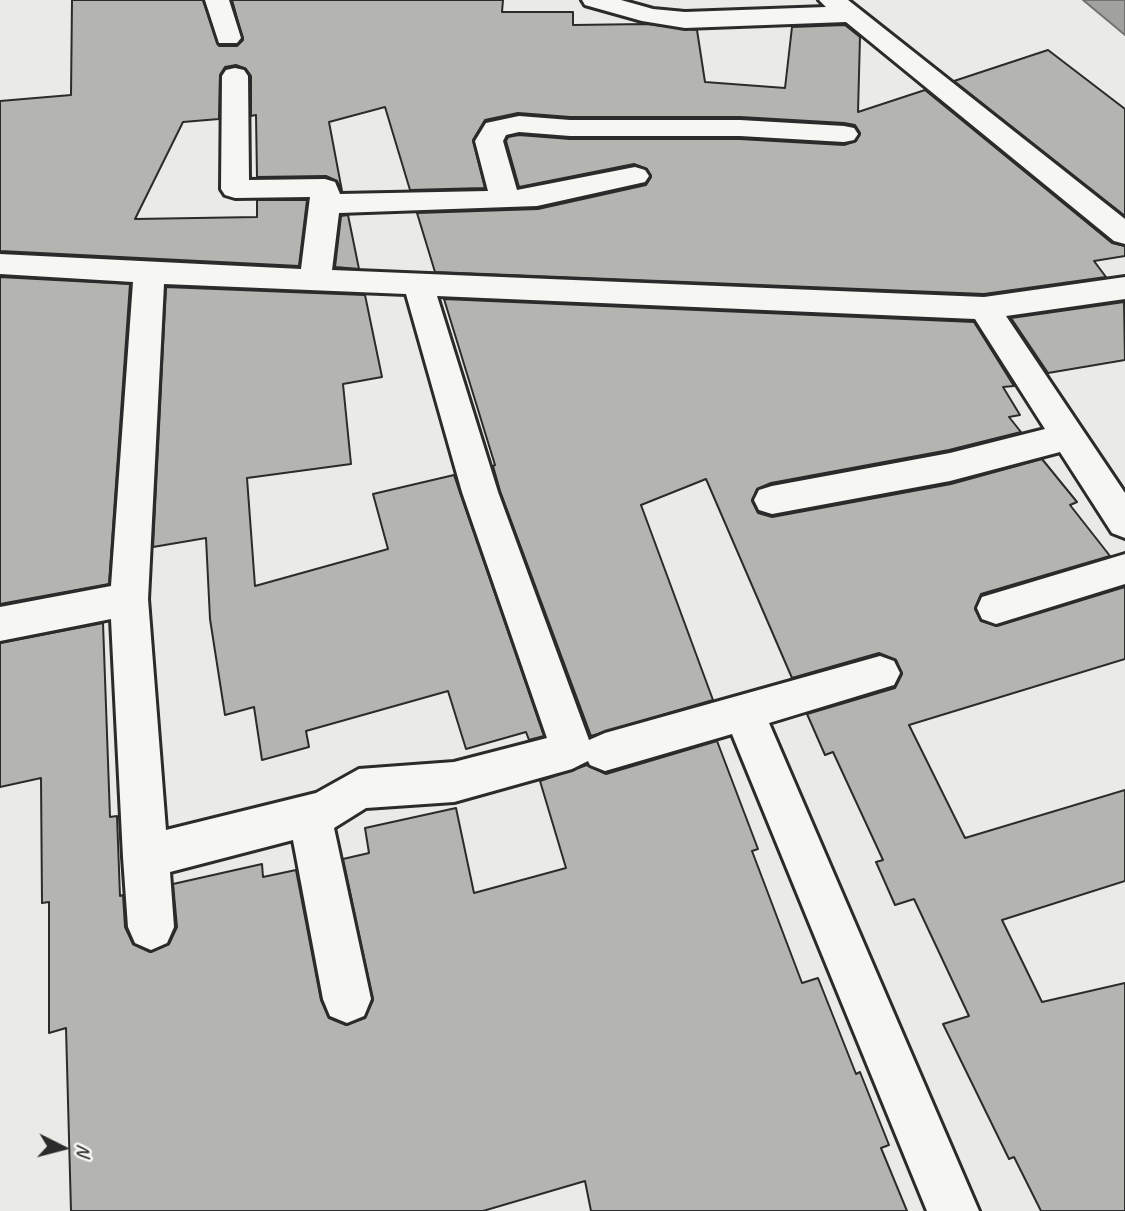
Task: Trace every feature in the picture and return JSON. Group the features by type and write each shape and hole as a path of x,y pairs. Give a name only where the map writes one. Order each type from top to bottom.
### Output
{"street":[{"path":"217,0 228,38"},
{"path":"594,0 651,16 685,20 842,7 1125,234"},
{"path":"236,76 235,189 325,188 315,279"},
{"path":"505,200 489,141 496,129 519,124 570,128 740,128 844,134"},
{"path":"325,204 505,200 537,197 635,176"},
{"path":"0,264 149,273 984,309 1125,288"},
{"path":"149,273 129,599 151,927"},
{"path":"145,857 327,811 359,789 454,782 572,750 480,492 418,283"},
{"path":"984,309 1125,523"},
{"path":"772,500 950,467 1070,436"},
{"path":"996,608 1125,569"},
{"path":"0,624 129,599"},
{"path":"605,752 880,673"},
{"path":"744,712 953,1211"},
{"path":"310,816 347,999"}],"shaded area":[{"path":"1083,0 1125,0 1125,35"}],"building":[{"path":"72,0 203,0 219,46 237,46 243,40 232,0 503,0 502,12 573,12 573,25 647,24 697,30 705,82 785,88 792,27 845,25 860,37 858,112 925,90 1112,243 1125,246 1125,256 1094,261 1106,277 984,294 435,272 417,213 538,209 646,185 651,177 647,169 634,164 519,187 506,141 508,137 740,139 844,145 856,141 860,133 855,125 844,123 740,117 570,117 518,113 485,120 473,140 485,188 410,190 385,107 329,122 342,191 337,181 326,176 257,177 256,115 251,116 251,76 246,69 236,65 225,67 220,75 219,119 183,122 135,219 257,217 257,200 307,200 299,266 0,251 0,101 71,95"},
{"path":"1048,50 1125,109 1125,216 954,81"},
{"path":"348,215 359,269 335,267 341,216"},
{"path":"0,277 130,284 109,584 0,604"},
{"path":"166,287 365,295 382,377 343,384 351,464 247,478 255,586 388,549 373,494 454,475 544,736 529,740 526,732 466,749 448,691 306,731 309,747 262,760 254,707 225,715 210,619 206,538 153,547"},
{"path":"444,299 974,322 1014,386 1003,387 1020,415 1009,417 1021,432 949,450 771,483 757,489 752,501 758,513 772,517 951,484 1042,459 1077,502 1070,505 1110,556 981,594 975,609 981,621 997,626 1125,587 1125,659 909,725 965,838 1125,790 1125,881 1002,920 1042,1002 1125,983 1125,1211 1041,1211 1014,1157 1009,1159 943,1024 969,1016 914,899 895,905 876,862 883,860 833,752 825,755 807,714 895,688 902,674 896,660 879,653 792,678 706,479 641,505 713,700 591,736 500,491 493,466 495,465"},
{"path":"1124,302 1125,360 1048,373 1011,318"},
{"path":"103,623 110,817 117,816 120,896 123,895 125,927 133,944 150,952 169,944 177,927 173,884 262,864 263,877 296,870 321,1000 329,1018 346,1025 365,1018 373,1000 343,859 369,853 365,828 456,808 474,893 566,868 540,781 587,765 606,774 717,741 758,849 752,851 802,983 818,978 856,1074 860,1072 889,1145 881,1148 907,1211 591,1211 585,1181 483,1211 71,1211 66,1028 49,1033 49,902 42,903 41,778 0,787 0,643"}]}
